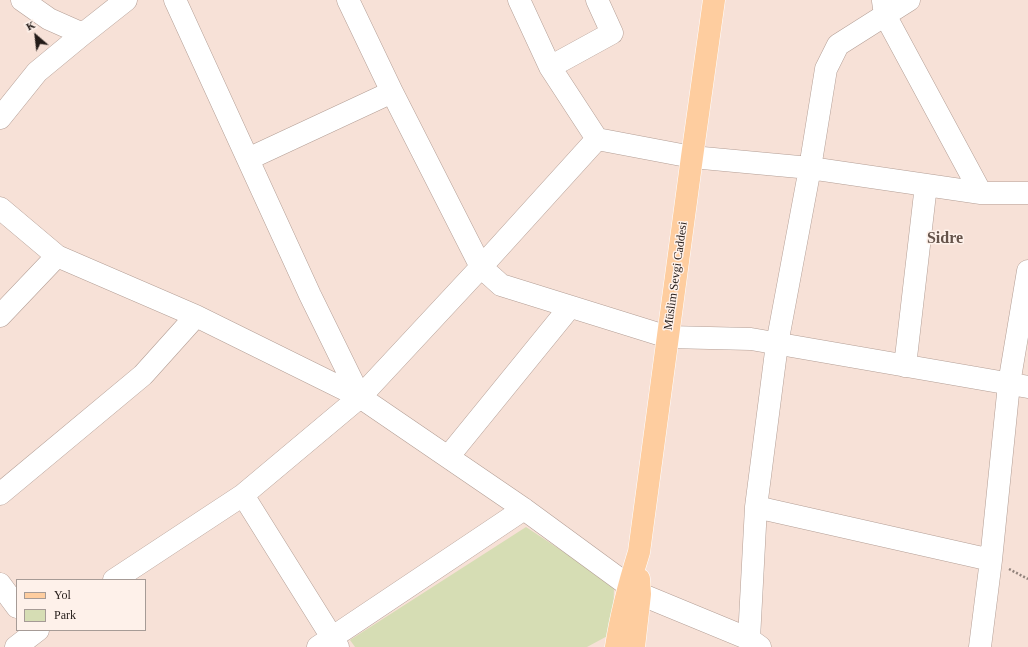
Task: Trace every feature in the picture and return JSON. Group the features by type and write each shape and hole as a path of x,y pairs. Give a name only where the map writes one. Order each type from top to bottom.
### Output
{"main road":[{"name":"Müslim Sevgi Caddesi","path":"620,646 634,590 714,0"}],"street":[{"path":"22,0 49,18 83,34"},
{"path":"0,118 37,72 126,0"},
{"path":"175,0 310,295 360,397"},
{"path":"348,0 392,92 481,267 501,285 668,337 751,339 1019,386"},
{"path":"519,0 550,67 598,139 692,157 810,168 981,193 1028,193"},
{"path":"550,67 612,33 597,0"},
{"path":"0,208 58,256 196,316 360,397 524,509 634,590 755,643 756,506 777,344 810,168 826,69 838,45 884,8 909,0"},
{"path":"884,8 981,193"},
{"path":"248,159 392,92"},
{"path":"116,579 243,496 360,397 598,139"},
{"path":"905,366 926,185"},
{"path":"0,316 58,256"},
{"path":"980,647 991,560 1019,386 1028,271"},
{"path":"448,457 570,307"},
{"path":"0,494 143,375 196,316"},
{"path":"243,496 329,644 524,509"},
{"path":"756,506 991,560"},
{"path":"0,584 16,606"},
{"path":"16,647 38,635"}],"green space":[{"path":"526,527 614,585 613,633 587,647 355,647 350,640"}],"district":[{"name":"Sidre","path":"945,239"}]}
